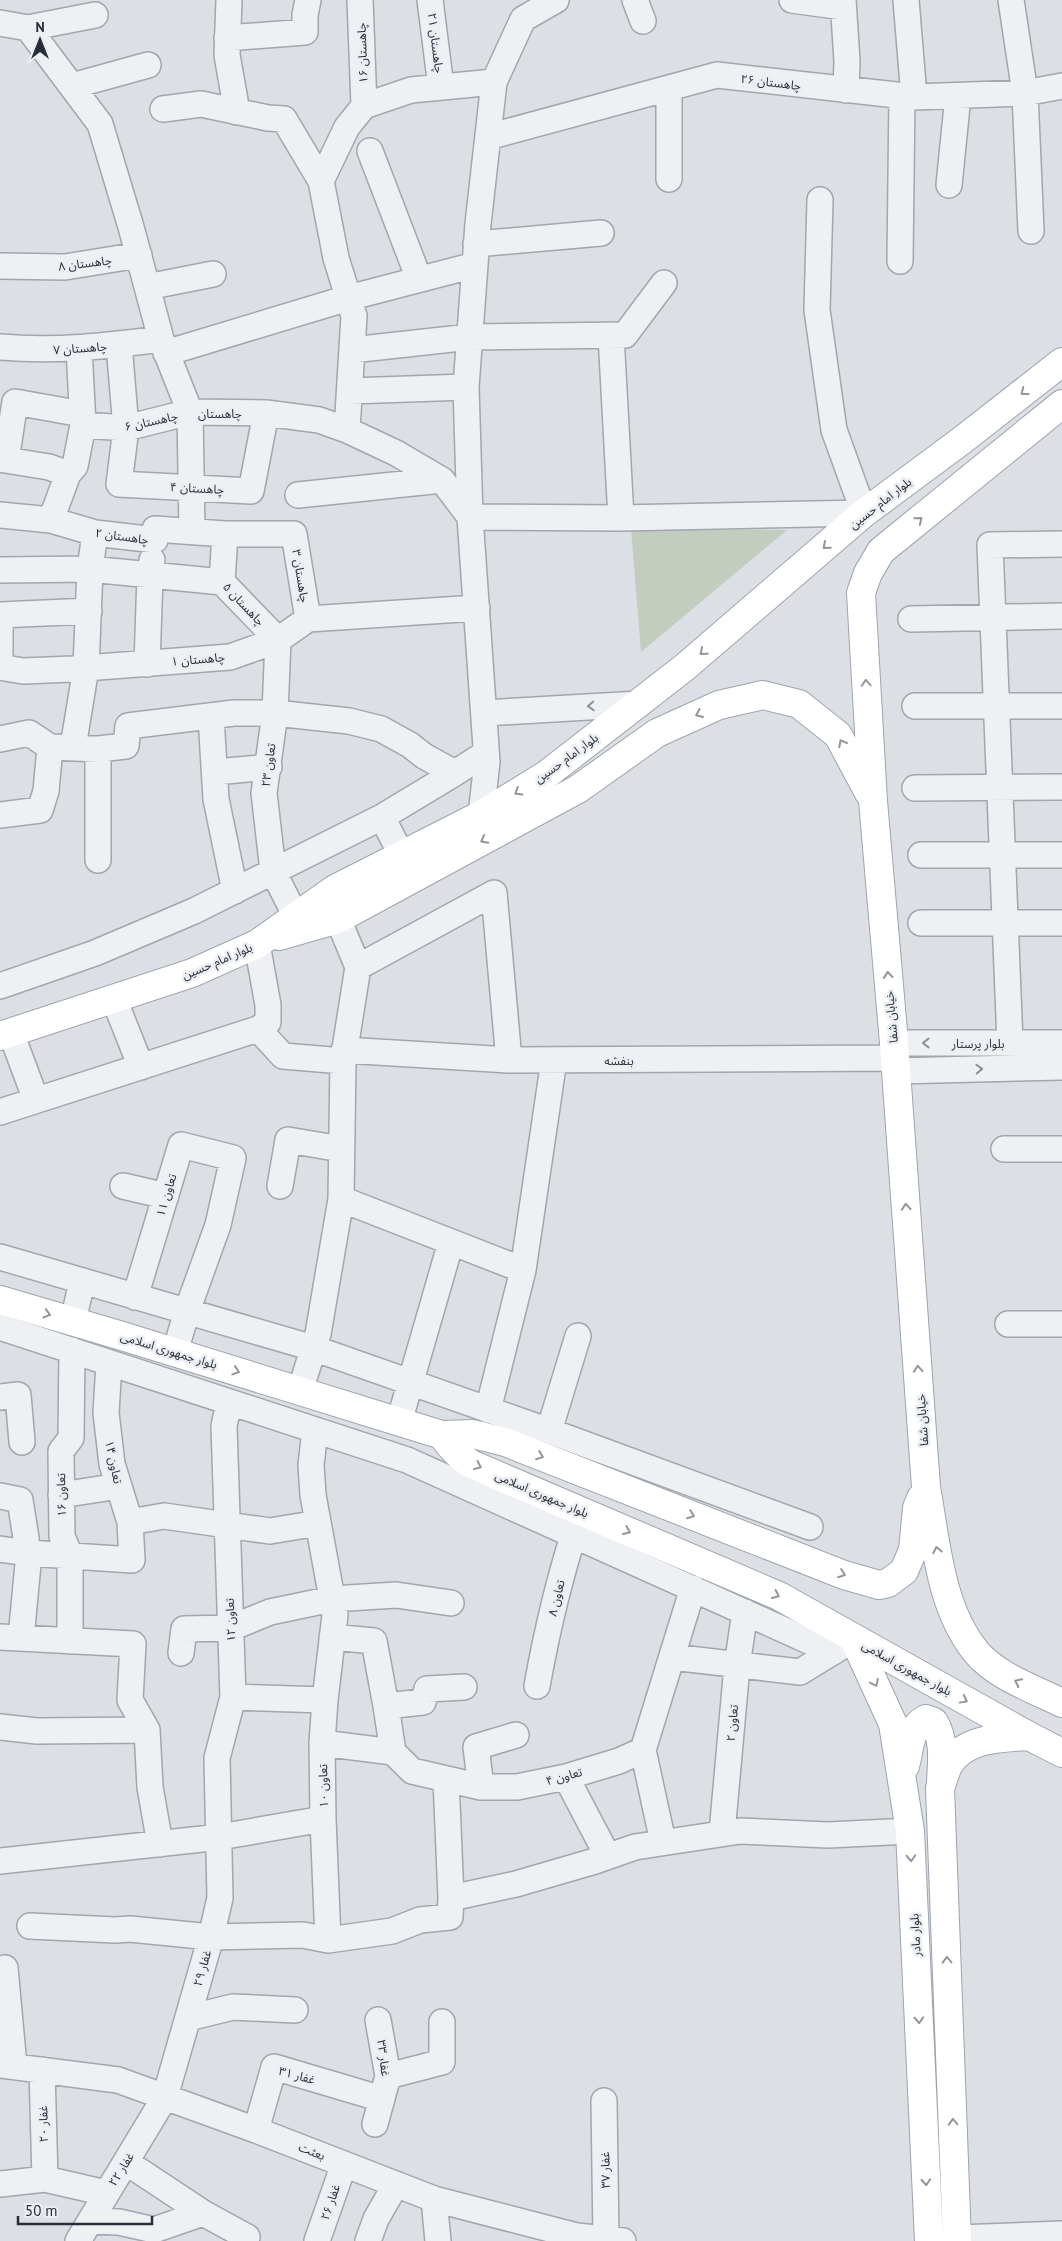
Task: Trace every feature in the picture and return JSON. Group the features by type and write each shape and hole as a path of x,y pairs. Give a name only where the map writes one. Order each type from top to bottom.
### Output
{"main road":[{"name":"بلوار امام حسین","path":"5,1035 192,973 260,942 295,915 335,889 481,815 546,774 685,667 864,513 1062,362"},
{"name":"خیابان شفا","path":"926,1487 895,1058 873,801 861,593 868,573 881,551 1062,404"},
{"path":"260,942 338,919 578,788 657,733 719,705 763,695 799,704 838,735 873,801"},
{"name":"بلوار جمهوری اسلامی","path":"0,1300 442,1435 450,1447 471,1464 578,1524 779,1596 844,1645 1062,1752"},
{"path":"442,1435 509,1430 844,1575 878,1585 897,1577 910,1561 917,1508 926,1487"},
{"path":"926,1487 938,1553 956,1620 978,1654 1003,1674 1062,1703"},
{"name":"بلوار مادر","path":"844,1645 893,1724 910,1831 929,2241"},
{"path":"902,1778 913,1730 918,1723 926,1719 934,1722 940,1732 942,1747 940,1788 957,2240"},
{"path":"940,1788 948,1765 960,1752 977,1742 1029,1736"}],"street":[{"path":"230,0 227,55 238,112"},
{"path":"227,38 305,32 305,15 308,0"},
{"name":"چاهستان ۱۶","path":"360,0 364,106"},
{"name":"چاهستان ۲۱","path":"430,0 441,87"},
{"path":"481,815 486,753 470,517 466,387 476,254 494,82 523,19 533,6 556,0"},
{"path":"792,0 843,4 847,61 846,90"},
{"path":"900,261 908,96 906,0"},
{"path":"1011,0 1025,93 1031,231"},
{"path":"0,23 28,28 94,15"},
{"name":"چاهستان","path":"28,28 100,124 163,346 190,412 266,413 319,420 348,430 396,453 442,480 470,517"},
{"path":"72,86 148,65"},
{"name":"چاهستان ۲۶","path":"488,137 717,75 908,96 1025,93 1062,86"},
{"path":"321,181 348,127 364,106 411,90 494,82"},
{"path":"669,88 670,179"},
{"path":"950,185 958,96"},
{"path":"163,109 201,104 284,119 321,181 336,258 354,316 348,430"},
{"path":"332,159 380,149 420,279"},
{"path":"470,517 621,518 864,513 834,430 817,310 820,200"},
{"name":"چاهستان ۷","path":"0,347 44,350 119,345 163,346 420,279 476,254 601,233"},
{"name":"چاهستان ۸","path":"0,266 65,267 139,256"},
{"path":"147,287 213,274"},
{"path":"352,350 470,337 625,335 664,283"},
{"path":"611,335 621,518"},
{"path":"119,345 126,428"},
{"path":"51,520 68,474 75,466 83,420 79,348"},
{"path":"350,391 466,387"},
{"name":"چاهستان ۶","path":"3,460 15,402 83,420 126,428 190,412"},
{"path":"190,412 192,532"},
{"name":"چاهستان ۴","path":"126,428 120,484 251,491 266,413"},
{"path":"3,460 49,467 68,474"},
{"path":"298,495 442,480"},
{"name":"چاهستان ۲","path":"0,515 51,520 95,533 155,540 155,528 225,534 294,534"},
{"path":"0,815 40,810 86,668 90,610 90,569 95,533"},
{"name":"چاهستان ۵","path":"225,534 222,582 278,640"},
{"name":"چاهستان ۳","path":"294,534 308,618"},
{"path":"147,664 150,576 155,540"},
{"path":"1010,1043 990,546 1062,544"},
{"path":"0,570 90,569 222,582"},
{"path":"308,618 477,608"},
{"path":"0,667 0,615 90,610"},
{"path":"911,620 1062,616"},
{"name":"چاهستان ۱","path":"0,667 23,671 230,657 278,640 308,618"},
{"name":"تعاون ۲۳","path":"278,640 275,713 264,793 273,871 295,915"},
{"path":"484,713 639,704"},
{"path":"916,706 1062,706"},
{"path":"0,739 29,733 61,747 98,749 126,746 128,726 234,713 275,713 349,721 381,729 455,773"},
{"path":"211,717 216,772 216,800 234,891"},
{"path":"98,749 98,860"},
{"path":"0,986 95,953 194,911 382,817 486,753"},
{"path":"216,772 269,767"},
{"path":"916,788 1062,787"},
{"path":"382,817 402,856"},
{"path":"920,855 1062,855"},
{"path":"358,967 494,893 509,1060"},
{"path":"300,1391 318,1334 341,1199 343,1056 358,967 338,919"},
{"path":"921,923 1062,923"},
{"path":"0,1112 258,1030 268,1022 268,1005 260,942"},
{"path":"114,999 141,1067"},
{"name":"بنفشه","path":"258,1030 283,1056 509,1060 895,1058"},
{"path":"5,1035 36,1100"},
{"name":"بلوار پرستار","path":"895,1058 1010,1043 1062,1042"},
{"name":"بلوار پرستار","path":"895,1058 1062,1067"},
{"path":"488,1410 522,1270 554,1060"},
{"path":"280,1186 288,1140 341,1149"},
{"name":"تعاون ۱۱","path":"135,1297 181,1145 233,1158 218,1225 187,1312"},
{"path":"1004,1149 1062,1149"},
{"path":"123,1186 166,1196"},
{"path":"341,1199 522,1270"},
{"path":"399,1422 450,1242"},
{"path":"0,1257 313,1348 488,1410 509,1430 549,1432 810,1527"},
{"path":"73,1322 82,1281"},
{"path":"175,1352 187,1312"},
{"path":"1008,1324 1062,1324"},
{"path":"0,1327 408,1460 578,1524 693,1588 745,1612 844,1645"},
{"path":"549,1432 578,1336"},
{"name":"تعاون ۱۶","path":"70,1641 70,1556 62,1536 60,1451 71,1438 72,1350"},
{"name":"تعاون ۱۴","path":"70,1556 132,1560 130,1522 112,1464 106,1413 109,1363"},
{"path":"0,1397 18,1395 22,1442"},
{"name":"تعاون ۱۲","path":"220,1837 217,1758 233,1697 224,1426 229,1402"},
{"name":"تعاون ۱۰","path":"0,1861 220,1837 323,1819 322,1743 335,1615 313,1495 311,1465 315,1430"},
{"path":"61,1495 119,1486"},
{"path":"0,1496 20,1500 28,1553 11,1638 133,1644 130,1700 147,1730 150,1787 160,1844"},
{"path":"130,1522 164,1516 270,1531 318,1523"},
{"name":"تعاون ۸","path":"537,1686 546,1636 578,1524"},
{"path":"0,1549 70,1556"},
{"path":"663,1842 643,1750 662,1683 693,1588"},
{"path":"181,1652 184,1629 231,1628 270,1612 332,1599 396,1595 450,1603"},
{"name":"تعاون ۲","path":"722,1833 745,1612"},
{"path":"322,1743 393,1752 374,1641 332,1637"},
{"path":"672,1657 800,1672 844,1645"},
{"path":"386,1706 423,1702 427,1689 464,1687"},
{"path":"233,1697 325,1700"},
{"path":"0,1727 37,1731 147,1730"},
{"path":"480,1787 476,1747 516,1735"},
{"name":"تعاون ۴","path":"393,1752 412,1771 480,1787 517,1787 566,1777 619,1761 643,1750"},
{"path":"566,1777 607,1856"},
{"path":"30,1926 130,1929 211,1937 303,1935 328,1940 392,1931 420,1920 450,1917 451,1898 446,1779"},
{"path":"323,1819 328,1940"},
{"path":"451,1898 516,1884 594,1862 636,1847 740,1830 828,1835 910,1831"},
{"name":"غفار ۲۹","path":"165,2097 211,1937 220,1898 220,1837"},
{"path":"5,1968 7,2066"},
{"path":"188,2018 233,2007 295,2010"},
{"name":"غفار ۳۳","path":"375,2124 388,2076 378,2020"},
{"path":"388,2076 442,2062 442,2022"},
{"name":"بعثت","path":"7,2066 118,2080 256,2130 434,2199 577,2236 614,2240"},
{"name":"غفار ۳۱","path":"256,2130 274,2067 382,2099"},
{"name":"غفار ۲۰","path":"42,2070 44,2179"},
{"name":"غفار ۲۲","path":"84,2231 165,2097"},
{"name":"غفار ۳۷","path":"604,2101 614,2240"},
{"path":"126,2162 203,2213 247,2237"},
{"name":"غفار ۲۶","path":"317,2241 344,2164"},
{"path":"0,2184 44,2179 106,2193"},
{"path":"368,2241 376,2220 396,2184"},
{"path":"434,2199 438,2241"},
{"path":"84,2231 119,2222 154,2230 203,2213"},
{"path":"957,2240 1062,2234"}],"green space":[{"path":"631,529 787,530 641,652"}]}
